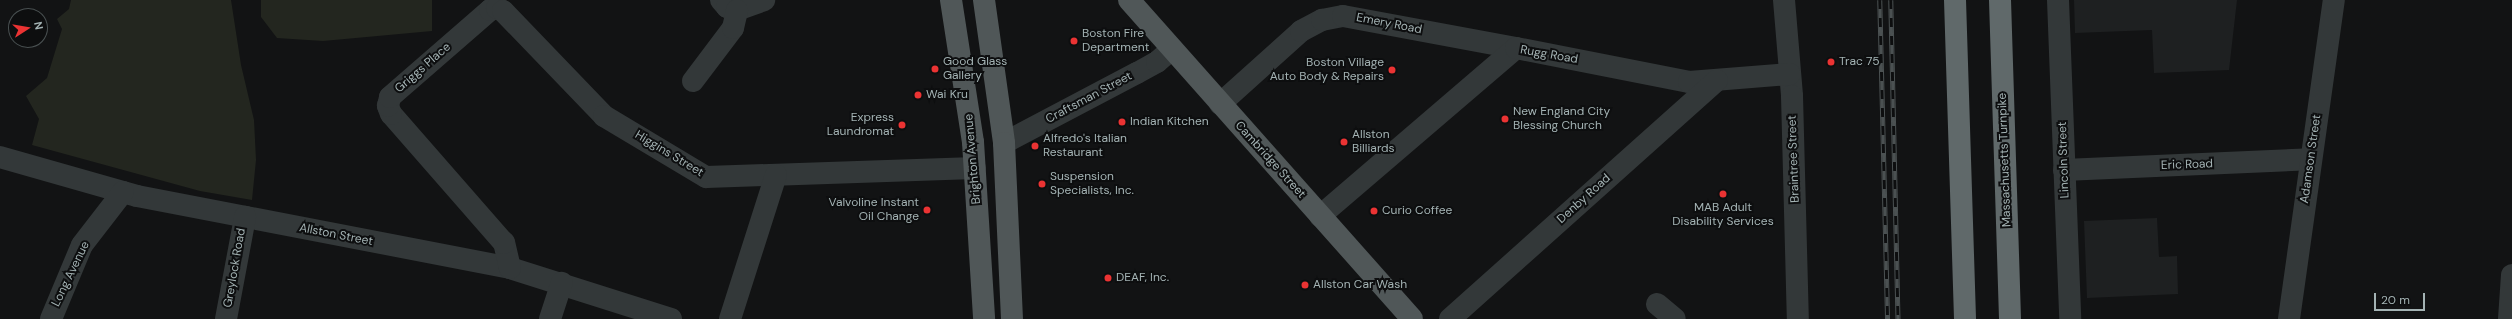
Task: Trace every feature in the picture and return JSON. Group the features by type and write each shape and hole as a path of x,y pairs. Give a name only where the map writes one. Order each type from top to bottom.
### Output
{"highway":[{"path":"1955,0 1965,319"},
{"name":"Massachusetts Turnpike","path":"2000,0 2010,319"}],"main road":[{"name":"Brighton Avenue","path":"951,0 965,80 975,168 984,319"},
{"path":"984,0 1004,143 1012,319"},
{"name":"Cambridge Street","path":"1129,0 1412,319"}],"street":[{"path":"693,81 733,28 730,7 764,0"},
{"name":"Braintree Street","path":"1784,0 1790,74 1798,319"},
{"name":"Lincoln Street","path":"2058,0 2070,319"},
{"name":"Adamson Street","path":"2289,319 2334,0"},
{"name":"Griggs Place","path":"510,268 504,243 391,114 388,106 390,97 490,10 497,8 503,11 594,106"},
{"name":"Emery Road","path":"1220,104 1301,32 1322,20 1343,16 1516,48"},
{"name":"Rugg Road","path":"1320,216 1516,48 1689,82 1790,74"},
{"name":"Craftsman Street","path":"1004,143 1144,69 1172,49"},
{"name":"Denby Road","path":"1450,319 1717,80"},
{"name":"Higgins Street","path":"594,106 604,116 706,176 975,168"},
{"name":"Allston Street","path":"0,156 123,192 510,268 562,283 671,319"},
{"name":"Eric Road","path":"2064,170 2311,159"},
{"path":"730,319 776,175"},
{"name":"Long Avenue","path":"51,319 82,246 123,192"},
{"name":"Greylock Road","path":"226,319 245,217"},
{"path":"2509,319 2512,275"},
{"path":"550,319 562,283"},
{"path":"1657,304 1675,319"}],"shaded area":[{"path":"71,0 231,0 241,65 254,120 256,160 252,200 200,191 32,145 39,119 26,96 47,78 62,29 57,19 69,9"},
{"path":"261,0 432,0 432,31 323,41 277,38 261,17"},
{"path":"2074,0 2237,0 2229,70 2154,73 2152,30 2075,33"},
{"path":"2157,218 2159,257 2177,256 2178,294 2087,298 2084,221"}],"railway":[{"path":"1880,0 1888,319"},
{"path":"1891,0 1898,319"}],"place":[{"name":"Boston Fire Department","path":"1074,41"},
{"name":"Trac 75","path":"1831,62"},
{"name":"Good Glass Gallery","path":"935,69"},
{"name":"Boston Village Auto Body & Repairs","path":"1392,70"},
{"name":"Wai Kru","path":"918,95"},
{"name":"New England City Blessing Church","path":"1505,119"},
{"name":"Indian Kitchen","path":"1122,122"},
{"name":"Express Laundromat","path":"902,125"},
{"name":"Allston Billiards","path":"1344,142"},
{"name":"Alfredo's Italian Restaurant","path":"1035,146"},
{"name":"Suspension Specialists, Inc.","path":"1042,184"},
{"name":"MAB Adult Disability Services","path":"1723,194"},
{"name":"Valvoline Instant Oil Change","path":"927,210"},
{"name":"Curio Coffee","path":"1374,211"},
{"name":"DEAF, Inc.","path":"1108,278"},
{"name":"Allston Car Wash","path":"1305,285"}]}
